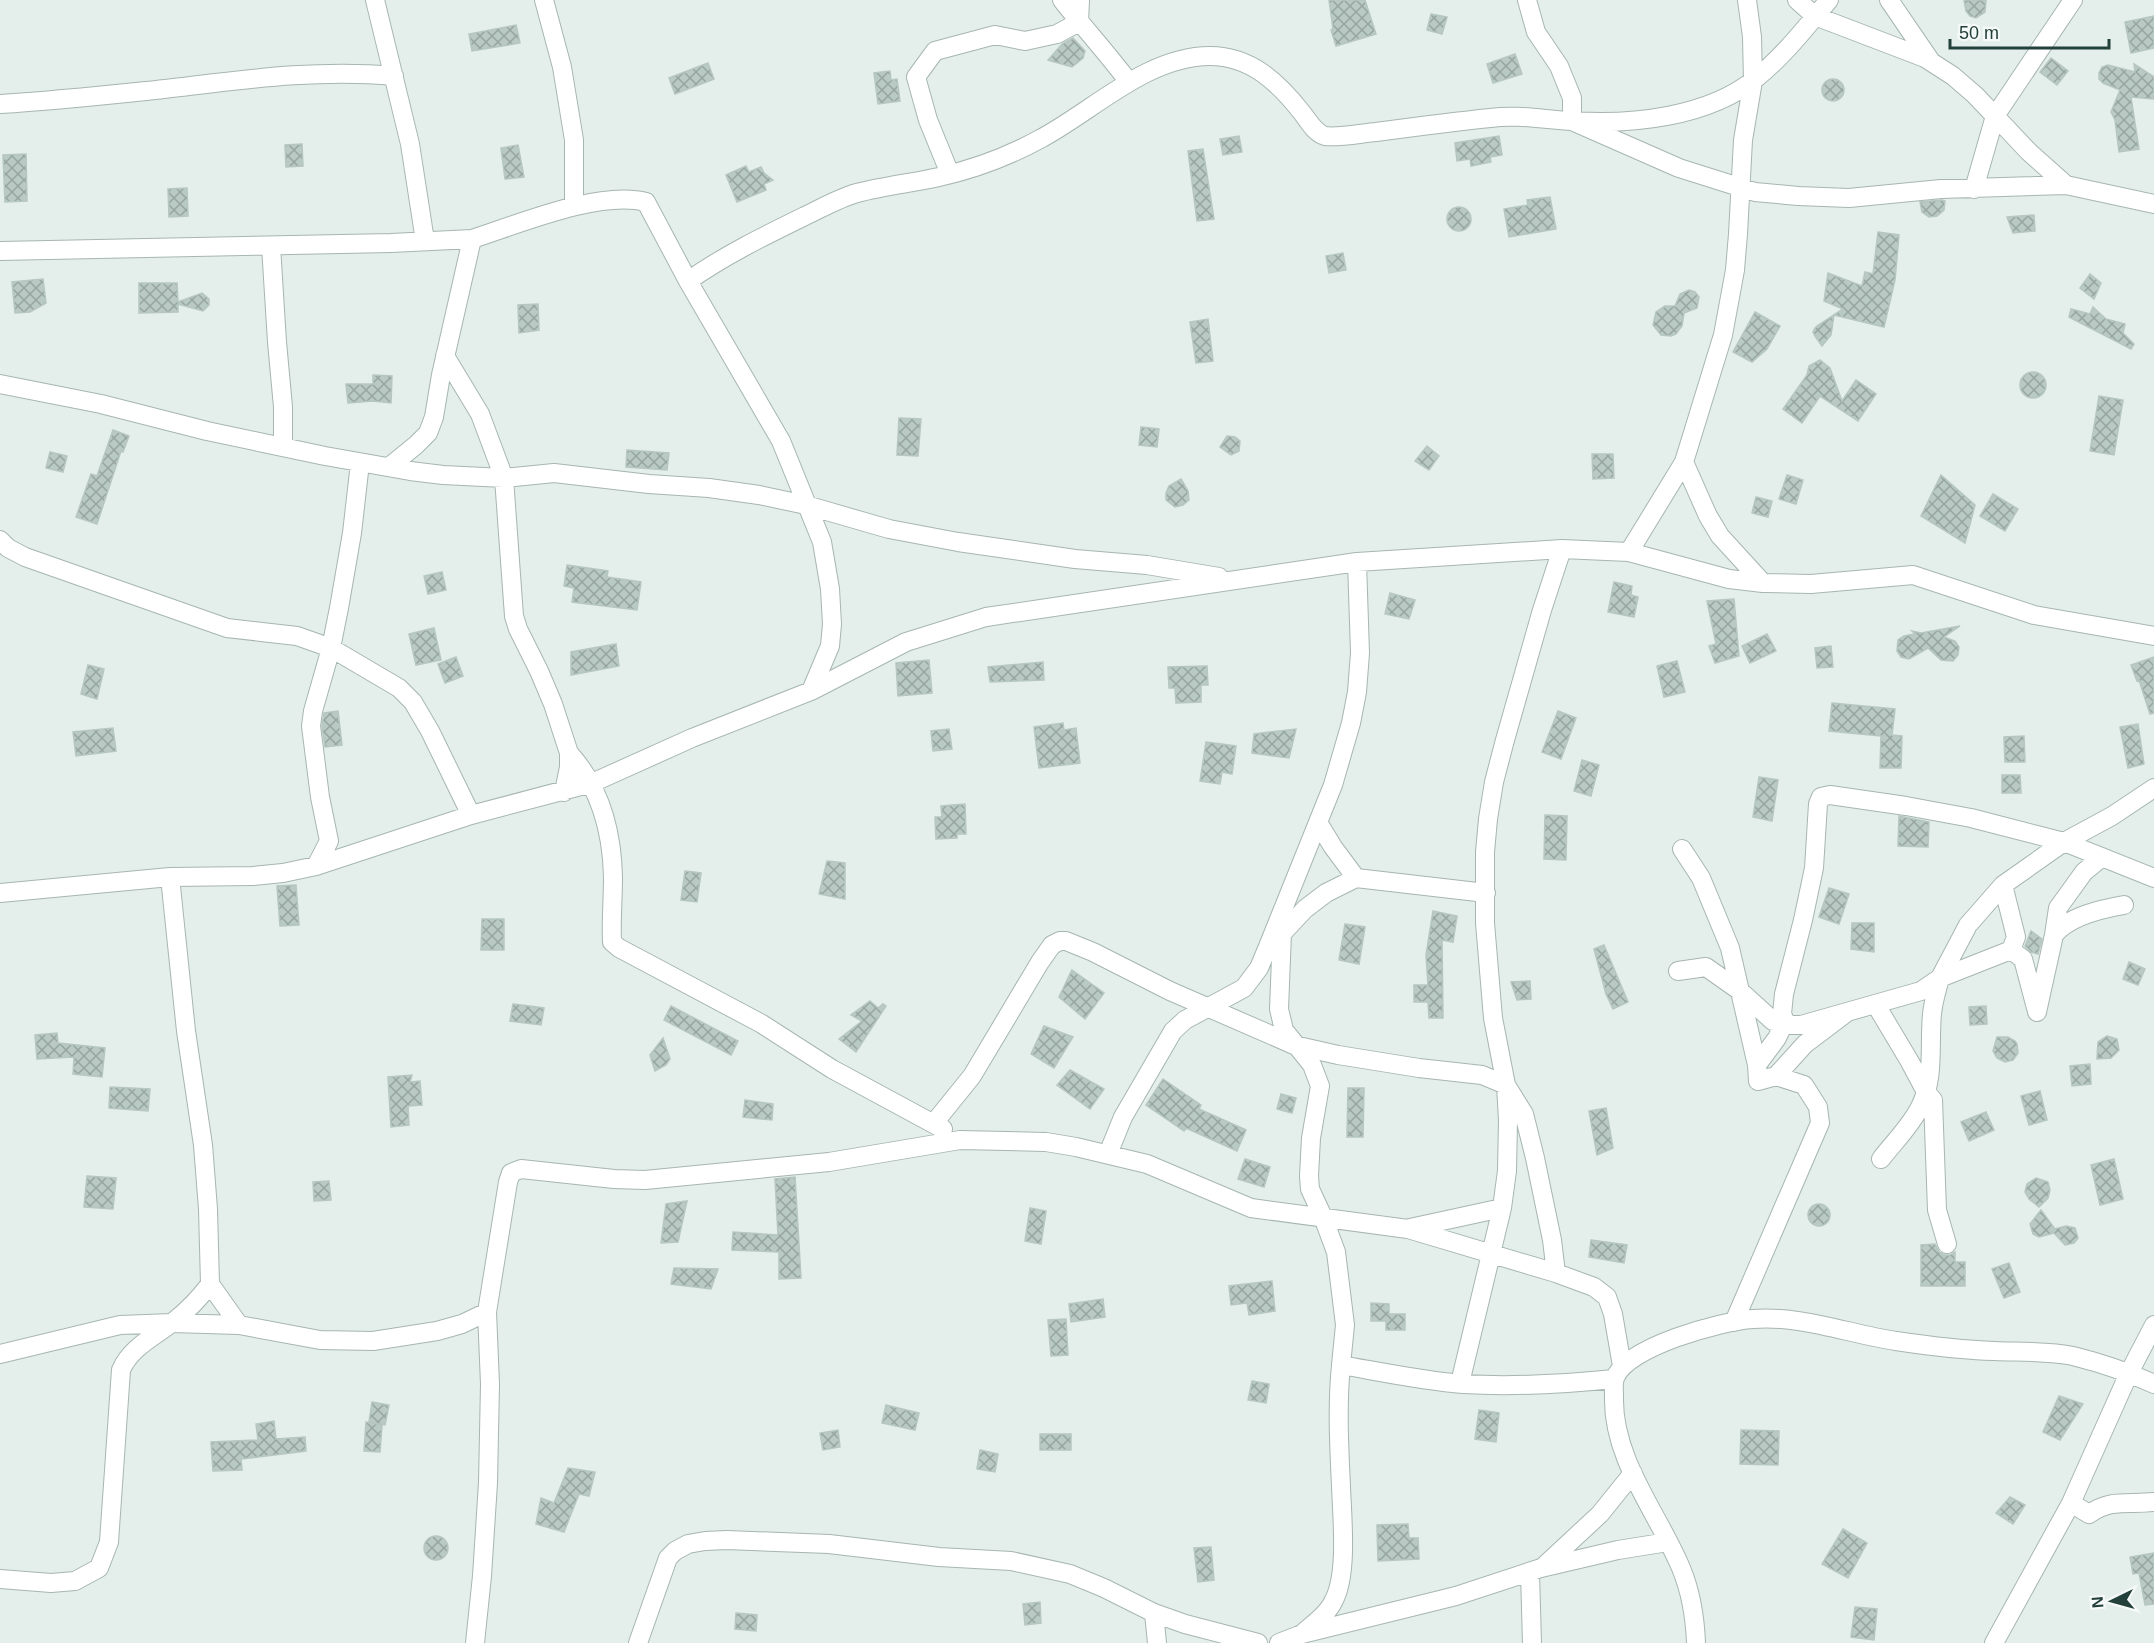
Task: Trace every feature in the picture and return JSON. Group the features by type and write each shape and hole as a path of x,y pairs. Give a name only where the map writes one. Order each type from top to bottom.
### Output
{"street":[{"path":"375,0 410,144 425,241"},
{"path":"544,0 562,67 574,140 574,205"},
{"path":"1062,0 1128,81"},
{"path":"1079,22 1080,0"},
{"path":"1527,0 1536,32 1559,66 1572,98 1572,122"},
{"path":"1629,552 1684,462 1723,335 1730,302 1738,234 1743,140 1753,81 1748,0"},
{"path":"1797,0 1815,16 1932,62 1968,89 2028,152 2066,185"},
{"path":"688,281 748,243 855,193 950,174 1006,156 1042,138 1128,81 1184,58 1218,56 1244,61 1262,71 1294,102 1316,131 1324,136 1508,116 1572,122 1645,119 1691,111 1728,97 1753,81 1799,37 1829,0"},
{"path":"1889,0 1932,62"},
{"path":"1974,189 1995,116 2073,0"},
{"path":"950,174 928,120 916,77 935,51 995,35 1025,41 1046,37 1057,34 1079,22"},
{"path":"0,104 147,91 269,76 328,74 394,76"},
{"path":"1572,122 1614,138 1679,168 1740,188 1798,196 1850,198 1941,189 2066,185 2154,204"},
{"path":"0,251 271,246 472,239 574,205 624,200 646,202 688,281 753,389 781,441 822,543 830,590 832,624 830,646 811,691"},
{"path":"389,467 428,433 434,417 445,356 472,239"},
{"path":"271,246 283,407 283,447"},
{"path":"445,356 480,414 504,478 514,616 518,629 553,704 569,753 592,783 602,807 611,840 612,942 619,948 762,1024 832,1069 934,1123 960,1140"},
{"path":"0,384 101,404 207,431 360,463 443,475 504,478 554,473 709,488 806,505 889,529 958,542 1147,565 1239,580"},
{"path":"1684,462 1708,516 1720,536 1763,584"},
{"path":"316,866 329,841 320,797 311,726 331,648 352,533 360,463"},
{"path":"0,540 8,548 25,557 227,628 297,636 331,648 399,688 413,702 430,731 471,815"},
{"path":"1460,1383 1502,1208 1507,1171 1506,1085 1494,1018 1485,923 1485,852 1494,782 1528,656 1562,549"},
{"path":"0,893 170,877 253,876 316,866 471,815 592,783 692,738 811,691 906,642 986,617 1113,600 1357,562 1562,549 1629,552 1729,579 1763,584 1811,584 1913,575 2034,615 2154,636"},
{"path":"1108,1154 1123,1117 1173,1032 1185,1020 1244,988 1259,968 1267,949 1318,824 1342,757 1357,692 1360,653 1357,562"},
{"path":"564,792 569,753"},
{"path":"1881,1159 1921,1106 1930,1076 1932,1013 1940,978 1968,925 2003,885 2064,842 2112,816 2154,788"},
{"path":"2003,885 2016,937 2011,950 1940,978 1921,991 1801,1025 1790,1025 1785,1021 1782,1014 1784,994 1814,868 1818,804 1821,797 1830,795 1971,818 2064,842 2154,878"},
{"path":"1318,824 1356,878"},
{"path":"1682,849 1701,878 1725,938 1740,991 1757,1065 1758,1081 1776,1076 1805,1044 1846,1013"},
{"path":"2011,950 2023,958 2037,1012 2058,908 2084,872 2102,857"},
{"path":"170,877 186,1031 204,1156 210,1284 239,1325"},
{"path":"1267,949 1305,909 1326,893 1356,878 1486,893"},
{"path":"2054,935 2061,927 2082,917 2103,908 2124,905"},
{"path":"1282,933 1279,1009 1284,1030 1312,1065 1320,1086 1311,1138 1310,1189 1336,1252 1346,1325 1338,1410 1342,1547 1338,1590 1327,1610 1302,1634"},
{"path":"934,1123 972,1076 1052,945 1066,941 1170,991 1294,1045 1419,1068 1482,1075 1506,1085 1524,1114 1530,1136 1545,1204 1556,1273"},
{"path":"1678,970 1706,967 1740,991 1773,1022 1785,1021"},
{"path":"1876,1005 1926,1092 1933,1100 1937,1210 1947,1244"},
{"path":"1757,1065 1777,1038 1785,1021"},
{"path":"1734,1322 1820,1123 1818,1107 1804,1085 1776,1076"},
{"path":"475,1643 488,1483 490,1384 486,1312 511,1173 521,1169 645,1180 829,1162 960,1140 1046,1142 1108,1154 1147,1164 1251,1208 1408,1229 1556,1273 1594,1287 1607,1297 1613,1314 1618,1372 1615,1422 1633,1473 1680,1567 1690,1595 1696,1643"},
{"path":"1408,1229 1502,1208"},
{"path":"0,1579 51,1583 75,1581 99,1568 109,1542 121,1370 125,1361 141,1345 196,1302 210,1284"},
{"path":"0,1354 120,1325 172,1323 239,1325 320,1340 373,1341 445,1329 462,1324 486,1312"},
{"path":"1341,1365 1460,1383 1538,1384 1618,1372 1634,1356 1682,1335 1752,1319 1779,1319 1894,1341 1939,1347 2071,1356 2129,1373 2154,1384"},
{"path":"2001,1640 2071,1503 2129,1373 2154,1325"},
{"path":"1532,1643 1535,1570 1600,1514 1633,1473"},
{"path":"2071,1503 2089,1514 2101,1506 2154,1502"},
{"path":"638,1643 668,1558 688,1544 705,1541 830,1544 929,1556 1011,1561 1070,1574 1154,1613 1208,1631 1258,1643"},
{"path":"1279,1643 1302,1634 1456,1596 1535,1570 1618,1550 1668,1542"},
{"path":"1154,1613 1157,1643"}],"building":[{"path":"1329,0 1365,0 1376,34 1336,46 1331,30 1333,29"},
{"path":"1964,0 1986,0 1985,12 1976,18 1970,16 1966,11"},
{"path":"1431,14 1447,17 1442,34 1427,30"},
{"path":"2154,16 2154,48 2131,53 2125,22"},
{"path":"516,25 520,43 472,51 469,34"},
{"path":"1073,38 1085,51 1083,58 1072,67 1048,60 1062,44"},
{"path":"1515,54 1522,74 1493,83 1487,64"},
{"path":"2051,58 2068,71 2057,85 2040,72"},
{"path":"708,63 714,79 675,94 669,78"},
{"path":"2134,64 2154,77 2154,99 2131,97 2139,149 2119,152 2115,120 2111,112 2120,90 2103,83 2099,79 2099,73 2102,67 2108,65 2135,72"},
{"path":"890,71 891,80 897,79 900,101 878,104 874,73"},
{"path":"1833,79 1841,82 1844,90 1841,98 1833,101 1825,98 1822,90 1825,82"},
{"path":"1239,136 1242,152 1223,155 1220,139"},
{"path":"1499,136 1502,155 1490,157 1491,162 1471,166 1470,159 1457,161 1455,143"},
{"path":"302,144 303,166 286,167 285,145"},
{"path":"518,145 524,177 505,179 501,148"},
{"path":"1203,149 1214,219 1197,221 1188,151"},
{"path":"26,154 27,201 5,202 3,155"},
{"path":"746,166 749,172 761,167 764,173 773,180 764,184 766,190 737,202 726,175"},
{"path":"187,188 188,216 169,217 168,189"},
{"path":"1550,197 1556,229 1509,237 1504,209 1528,205 1527,200"},
{"path":"1945,201 1944,210 1937,216 1929,217 1922,212 1920,202"},
{"path":"1459,207 1467,211 1471,219 1467,227 1459,231 1451,227 1447,219 1451,211"},
{"path":"2034,215 2035,231 2013,233 2007,217"},
{"path":"1878,232 1899,235 1895,280 1884,327 1834,315 1831,335 1822,346 1813,332 1815,328 1817,326 1843,309 1824,301 1828,273 1862,286 1865,272 1873,274"},
{"path":"1343,253 1346,270 1329,273 1326,256"},
{"path":"2090,274 2101,283 2094,299 2080,288"},
{"path":"43,279 46,303 30,312 15,313 12,282"},
{"path":"139,283 177,283 178,302 202,293 209,299 209,305 203,311 178,304 178,312 139,313"},
{"path":"1689,290 1695,292 1699,297 1697,308 1684,313 1682,326 1676,334 1661,335 1653,325 1656,312 1665,306 1675,306 1680,294"},
{"path":"538,304 539,330 519,333 518,305"},
{"path":"2093,307 2106,319 2125,324 2123,333 2134,344 2131,349 2069,317 2071,309 2090,314"},
{"path":"1755,312 1780,326 1767,349 1752,362 1733,352"},
{"path":"1208,319 1213,361 1196,363 1190,322"},
{"path":"1820,360 1830,368 1842,401 1856,380 1876,394 1858,421 1820,396 1802,423 1783,409 1807,375 1809,366"},
{"path":"2033,372 2042,376 2046,385 2042,394 2033,398 2024,394 2020,385 2024,376"},
{"path":"373,375 392,376 391,403 373,401 348,403 346,384 373,384"},
{"path":"2099,396 2123,400 2114,455 2090,451"},
{"path":"899,418 921,419 918,456 897,455"},
{"path":"1141,427 1159,429 1157,447 1139,445"},
{"path":"113,430 129,436 123,452 121,451 97,524 76,517 91,474 97,476"},
{"path":"1227,436 1235,437 1240,441 1239,451 1231,455 1220,447"},
{"path":"1427,446 1439,456 1429,470 1415,461"},
{"path":"627,450 669,453 667,470 626,467"},
{"path":"50,452 67,456 63,472 46,468"},
{"path":"1592,454 1613,454 1614,478 1593,479"},
{"path":"1787,475 1803,480 1796,504 1779,499"},
{"path":"1941,475 1975,505 1965,543 1921,516"},
{"path":"1181,479 1188,491 1189,500 1175,507 1166,500 1166,493 1169,486"},
{"path":"1993,494 2018,509 2005,531 1980,516"},
{"path":"1756,497 1772,501 1768,517 1752,513"},
{"path":"567,565 608,571 607,577 641,582 637,610 572,602 574,588 564,586"},
{"path":"442,572 446,590 428,594 424,576"},
{"path":"1614,582 1632,586 1631,595 1638,597 1634,617 1608,612"},
{"path":"1390,593 1415,600 1409,619 1385,614"},
{"path":"1734,599 1739,656 1715,663 1709,646 1716,644 1707,601"},
{"path":"1960,626 1944,637 1955,641 1959,647 1958,655 1953,661 1941,660 1928,648 1909,659 1901,657 1897,651 1898,640 1915,634 1912,631 1921,633"},
{"path":"434,628 441,660 416,665 409,634"},
{"path":"1767,634 1776,651 1750,663 1742,646"},
{"path":"616,644 619,666 571,675 571,652"},
{"path":"1831,646 1833,667 1817,668 1815,648"},
{"path":"456,657 463,676 445,683 438,664"},
{"path":"2154,657 2154,713 2150,714 2139,680 2137,681 2131,665"},
{"path":"929,660 932,693 898,696 896,663"},
{"path":"1677,661 1685,692 1664,697 1657,666"},
{"path":"1043,662 1044,680 990,682 988,667"},
{"path":"88,665 104,669 97,699 81,694"},
{"path":"1207,666 1208,685 1201,685 1201,702 1176,703 1175,688 1169,688 1168,667"},
{"path":"1832,703 1895,709 1892,735 1902,736 1901,768 1880,768 1881,736 1829,731"},
{"path":"338,711 342,745 325,747 322,726 324,713"},
{"path":"1558,711 1576,718 1561,759 1542,752"},
{"path":"1063,723 1064,730 1076,728 1080,763 1039,768 1034,727"},
{"path":"2138,724 2144,764 2128,768 2120,727"},
{"path":"113,728 116,751 76,756 73,732"},
{"path":"949,729 952,749 933,751 931,731"},
{"path":"1296,729 1289,758 1252,753 1254,734"},
{"path":"2024,736 2025,762 2005,762 2004,737"},
{"path":"1206,742 1236,746 1232,774 1222,772 1220,784 1200,781"},
{"path":"1582,760 1599,765 1591,796 1574,791"},
{"path":"2002,775 2020,775 2021,793 2002,793"},
{"path":"1759,777 1778,780 1772,821 1753,817"},
{"path":"965,804 966,834 957,834 957,838 936,839 935,817 942,817 941,806"},
{"path":"1545,815 1567,816 1566,860 1544,859"},
{"path":"1899,816 1929,822 1928,847 1898,846"},
{"path":"827,861 845,863 845,899 819,894"},
{"path":"685,871 701,873 697,902 681,900"},
{"path":"296,885 299,925 280,926 277,886"},
{"path":"1829,888 1849,894 1839,924 1819,917"},
{"path":"1433,911 1457,916 1453,942 1442,940 1443,1018 1429,1018 1428,1002 1414,1002 1414,985 1428,985 1426,955"},
{"path":"482,919 504,919 504,950 481,950"},
{"path":"1852,923 1874,923 1874,952 1851,949"},
{"path":"1345,924 1365,927 1359,964 1339,960"},
{"path":"2031,931 2042,939 2038,954 2031,952 2025,946"},
{"path":"1604,945 1628,1002 1613,1009 1606,994 1594,949"},
{"path":"2129,962 2145,969 2138,985 2123,979"},
{"path":"1072,970 1104,993 1085,1019 1059,997"},
{"path":"1530,981 1531,999 1517,1000 1511,982"},
{"path":"870,1001 878,1008 883,1004 886,1006 856,1052 839,1039 862,1021 851,1015"},
{"path":"513,1004 544,1008 541,1025 510,1021"},
{"path":"671,1006 738,1041 731,1055 664,1020"},
{"path":"1986,1006 1987,1024 1970,1025 1969,1007"},
{"path":"1044,1026 1073,1037 1054,1068 1031,1054"},
{"path":"57,1033 58,1043 105,1048 102,1077 73,1074 74,1057 37,1059 35,1035"},
{"path":"2107,1036 2117,1039 2119,1050 2111,1058 2097,1059 2098,1042"},
{"path":"1997,1037 2008,1037 2015,1041 2018,1053 2013,1060 2005,1062 1997,1058 1993,1051"},
{"path":"663,1038 670,1059 666,1065 655,1071 650,1055"},
{"path":"2090,1064 2091,1084 2072,1086 2070,1066"},
{"path":"1070,1070 1104,1089 1090,1109 1057,1085"},
{"path":"412,1075 410,1082 420,1081 422,1105 408,1106 409,1125 391,1127 388,1077"},
{"path":"1163,1079 1201,1105 1199,1109 1246,1130 1237,1151 1186,1128 1184,1131 1146,1105"},
{"path":"110,1087 150,1089 148,1111 109,1108"},
{"path":"1348,1088 1364,1088 1363,1137 1347,1137"},
{"path":"2040,1091 2047,1120 2029,1125 2021,1096"},
{"path":"1281,1094 1296,1098 1292,1113 1277,1109"},
{"path":"745,1100 773,1104 772,1120 743,1117"},
{"path":"1606,1108 1613,1148 1597,1155 1589,1111"},
{"path":"1986,1112 1994,1130 1969,1141 1961,1122"},
{"path":"1245,1159 1270,1167 1264,1187 1238,1179"},
{"path":"2114,1159 2123,1199 2100,1205 2091,1165"},
{"path":"87,1176 116,1178 113,1209 84,1207"},
{"path":"795,1177 801,1278 779,1279 779,1252 732,1250 733,1232 778,1235 775,1179"},
{"path":"2036,1178 2048,1182 2050,1190 2048,1198 2039,1207 2029,1199 2025,1192 2027,1184"},
{"path":"329,1181 331,1200 314,1201 313,1182"},
{"path":"687,1201 678,1242 661,1243 666,1204"},
{"path":"1819,1204 1827,1207 1830,1215 1827,1223 1819,1226 1811,1223 1808,1215 1811,1207"},
{"path":"1030,1208 1046,1211 1041,1244 1025,1241"},
{"path":"2041,1210 2055,1229 2066,1226 2075,1228 2078,1238 2074,1243 2065,1245 2054,1233 2039,1237 2033,1234 2030,1224"},
{"path":"1591,1240 1627,1245 1624,1263 1589,1257"},
{"path":"1935,1244 1939,1252 1944,1255 1955,1252 1955,1262 1965,1262 1965,1286 1921,1286 1921,1245"},
{"path":"2009,1263 2020,1292 2004,1298 1992,1269"},
{"path":"674,1268 718,1269 711,1289 671,1284"},
{"path":"1272,1281 1275,1311 1249,1315 1247,1303 1231,1305 1229,1286"},
{"path":"1103,1299 1105,1317 1071,1322 1069,1304"},
{"path":"1371,1303 1389,1304 1389,1314 1405,1314 1405,1330 1386,1330 1386,1321 1371,1321"},
{"path":"1066,1319 1068,1355 1051,1356 1048,1320"},
{"path":"1252,1381 1269,1384 1266,1403 1248,1400"},
{"path":"2059,1396 2083,1404 2060,1440 2043,1432"},
{"path":"372,1402 389,1405 385,1425 369,1422"},
{"path":"886,1405 919,1413 915,1430 882,1423"},
{"path":"1479,1410 1499,1413 1496,1442 1475,1439"},
{"path":"274,1421 276,1439 305,1437 306,1451 241,1459 242,1470 213,1471 211,1442 258,1440 256,1424"},
{"path":"366,1422 382,1425 380,1452 364,1451"},
{"path":"838,1430 840,1447 823,1450 820,1433"},
{"path":"1741,1430 1779,1431 1778,1465 1740,1464"},
{"path":"1040,1434 1071,1434 1071,1450 1040,1450"},
{"path":"980,1450 998,1454 995,1472 977,1469"},
{"path":"568,1468 595,1472 589,1496 579,1494 564,1532 536,1524 541,1498 554,1503"},
{"path":"2010,1497 2025,1505 2013,1524 1996,1513"},
{"path":"1408,1524 1409,1538 1418,1538 1419,1559 1378,1561 1377,1525"},
{"path":"1843,1529 1867,1543 1848,1578 1822,1564"},
{"path":"436,1536 441,1537 447,1543 447,1553 441,1559 436,1560 431,1559 425,1553 424,1548 425,1543 431,1537"},
{"path":"1211,1547 1214,1580 1198,1582 1194,1548"},
{"path":"2154,1553 2154,1604 2145,1605 2139,1573 2133,1574 2130,1557"},
{"path":"1040,1602 1041,1623 1025,1625 1023,1604"},
{"path":"1855,1607 1877,1609 1874,1640 1851,1637"},
{"path":"736,1613 757,1615 756,1631 735,1629"}]}
